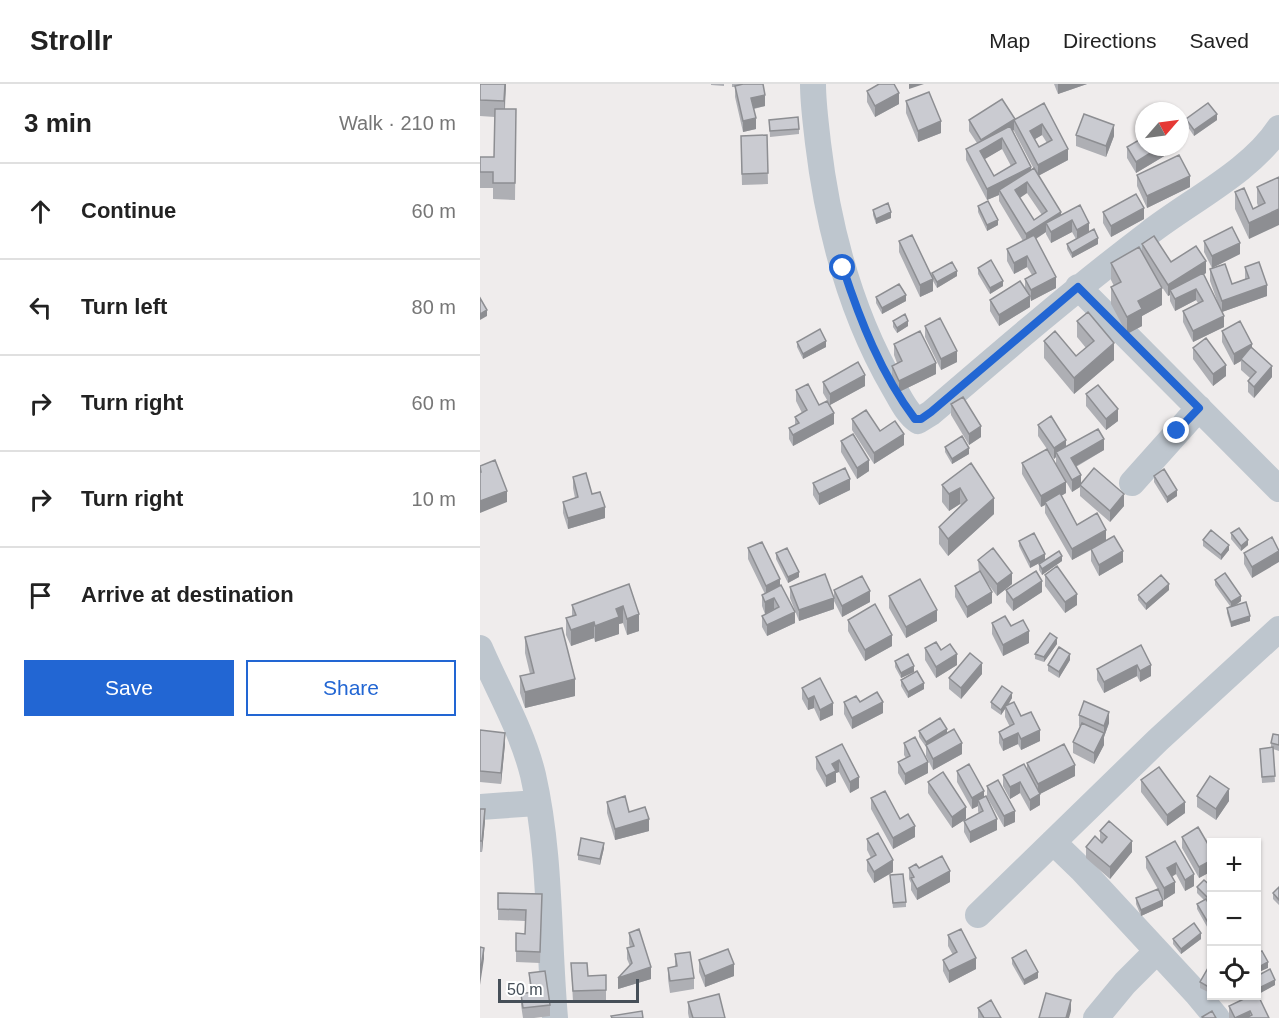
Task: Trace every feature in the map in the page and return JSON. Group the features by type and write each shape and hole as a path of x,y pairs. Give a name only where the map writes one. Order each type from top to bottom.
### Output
{"street":[{"path":"813,84 828,208 843,268 856,305 886,373 915,419 921,419 931,412 1078,287 1256,155 1270,142 1279,128"},
{"path":"1078,287 1279,489"},
{"path":"1132,483 1199,408"},
{"path":"978,915 1158,740 1279,629"},
{"path":"480,648 513,718 533,775 544,850 555,1018"},
{"path":"480,807 537,803"},
{"path":"1053,842 1082,870 1217,1018"},
{"path":"1096,1018 1125,983 1157,951"}],"building":[{"path":"480,84 505,84 504,101 480,100"},
{"path":"763,84 765,95 751,98 756,118 743,121 735,86"},
{"path":"879,84 894,84 899,93 875,106 867,91"},
{"path":"929,92 941,121 918,131 906,101"},
{"path":"1002,99 1015,119 981,140 969,120"},
{"path":"1044,103 1068,149 1038,165 1014,120","holes":["1042,124 1052,140 1039,147 1030,131"]},
{"path":"1208,103 1217,114 1194,130 1189,123 1189,117"},
{"path":"495,109 516,109 515,183 493,183 493,172 480,172 480,157 494,157"},
{"path":"1084,114 1114,125 1106,146 1076,135"},
{"path":"798,117 799,129 770,131 769,120"},
{"path":"1010,126 1031,167 987,189 966,149","holes":["1002,138 1016,163 994,176 980,151"]},
{"path":"767,135 768,173 742,174 741,136"},
{"path":"1135,142 1135,156 1146,156 1136,162 1127,147"},
{"path":"1180,156 1190,176 1147,196 1137,175"},
{"path":"1034,168 1061,212 1026,234 999,190","holes":["1027,182 1047,211 1034,220 1015,190"]},
{"path":"1279,177 1279,209 1249,223 1235,192 1244,188 1253,209 1265,203 1257,187"},
{"path":"1136,194 1144,208 1111,226 1103,212"},
{"path":"988,201 998,220 987,225 978,206"},
{"path":"888,203 891,212 876,219 873,210"},
{"path":"1080,205 1089,223 1077,230 1072,220 1051,232 1046,223"},
{"path":"1232,227 1240,243 1212,256 1204,241"},
{"path":"1094,229 1098,238 1072,253 1067,244"},
{"path":"912,235 933,279 920,285 899,241"},
{"path":"1034,235 1056,277 1031,290 1025,279 1036,273 1027,256 1014,263 1007,249"},
{"path":"1154,236 1171,262 1196,246 1206,261 1168,285 1142,244"},
{"path":"1139,247 1162,288 1138,301 1142,309 1127,317 1111,287 1121,282 1111,263"},
{"path":"991,260 1003,281 990,288 978,268"},
{"path":"952,262 957,271 937,282 932,273"},
{"path":"1259,262 1267,285 1222,301 1210,269 1225,264 1232,284 1249,278 1245,267"},
{"path":"1203,273 1224,316 1193,331 1183,311 1203,301 1196,289 1175,299 1170,290"},
{"path":"1020,281 1030,296 999,315 990,300"},
{"path":"899,284 906,295 882,308 876,297"},
{"path":"480,298 487,310 480,314"},
{"path":"1088,312 1114,343 1074,378 1044,341 1055,331 1076,356 1094,341 1077,321"},
{"path":"905,314 908,321 897,328 893,321"},
{"path":"940,318 957,351 941,359 925,326"},
{"path":"1240,321 1252,344 1234,354 1222,331"},
{"path":"820,329 826,341 803,354 797,342"},
{"path":"920,331 936,363 899,381 892,366 902,361 894,344"},
{"path":"1206,338 1226,365 1213,374 1193,348"},
{"path":"1251,347 1272,366 1254,387 1248,381 1256,372 1241,359"},
{"path":"858,362 865,375 830,394 823,382"},
{"path":"808,384 819,405 827,401 834,413 793,435 789,428 799,423 795,417 807,410 796,390"},
{"path":"1098,385 1118,409 1106,419 1086,394"},
{"path":"963,397 981,426 969,434 951,404"},
{"path":"866,410 880,431 895,421 904,434 874,453 852,419"},
{"path":"1051,416 1066,440 1054,448 1038,425"},
{"path":"1098,429 1104,439 1071,458 1081,475 1072,480 1056,452"},
{"path":"853,434 869,460 857,468 841,441"},
{"path":"962,436 969,448 952,459 945,447"},
{"path":"1047,449 1066,482 1041,496 1022,463"},
{"path":"495,460 507,491 480,501 480,466"},
{"path":"971,463 994,498 948,539 939,527 967,500 960,488 949,494 942,485"},
{"path":"845,468 850,479 819,494 813,483"},
{"path":"1094,468 1124,494 1110,511 1080,485"},
{"path":"1164,469 1177,490 1167,497 1154,476"},
{"path":"586,473 592,494 600,492 605,507 568,518 563,502 578,497 573,477"},
{"path":"1060,493 1077,525 1097,513 1106,530 1072,549 1045,502"},
{"path":"1239,528 1248,540 1241,546 1231,533"},
{"path":"1211,530 1229,545 1221,555 1203,540"},
{"path":"1034,533 1045,554 1030,562 1019,541"},
{"path":"1114,536 1123,551 1099,565 1091,549"},
{"path":"1272,537 1279,551 1252,567 1244,553"},
{"path":"762,542 780,579 766,586 748,548"},
{"path":"787,548 799,572 788,577 776,553"},
{"path":"993,548 1012,573 997,584 978,560"},
{"path":"1059,551 1062,556 1042,569 1039,564"},
{"path":"1057,566 1077,594 1065,602 1045,575"},
{"path":"980,571 992,592 967,607 955,586"},
{"path":"1036,571 1042,581 1013,600 1006,590"},
{"path":"1225,573 1241,596 1231,602 1215,580"},
{"path":"825,574 834,598 799,610 790,587"},
{"path":"1161,575 1169,584 1146,604 1138,595"},
{"path":"862,576 870,591 842,606 834,590"},
{"path":"920,579 937,610 906,627 889,596"},
{"path":"629,584 639,614 627,619 623,606 616,609 619,617 595,626 594,622 571,630 566,618 576,615 572,605"},
{"path":"781,585 795,612 767,625 762,616 779,607 774,598 765,602 762,595"},
{"path":"1246,602 1250,616 1231,622 1227,608"},
{"path":"875,604 892,635 865,650 848,620"},
{"path":"1005,616 1011,626 1023,620 1029,631 1003,645 992,623"},
{"path":"562,628 575,679 525,692 520,676 534,673 525,637"},
{"path":"1050,633 1057,638 1044,657 1035,654"},
{"path":"936,642 941,650 950,644 957,654 936,667 925,648"},
{"path":"1141,645 1151,665 1140,671 1137,665 1104,682 1097,669"},
{"path":"1059,647 1070,654 1059,672 1048,665"},
{"path":"970,653 982,663 961,688 949,678"},
{"path":"908,654 914,666 901,673 895,661"},
{"path":"917,671 924,683 908,692 901,680"},
{"path":"820,678 833,703 820,710 814,696 808,699 802,688"},
{"path":"1002,686 1012,693 1001,710 991,702"},
{"path":"877,692 883,702 852,718 844,702 856,696 860,702"},
{"path":"1084,701 1109,712 1104,726 1079,715"},
{"path":"1014,702 1021,716 1031,712 1040,730 1021,739 1018,733 1003,740 999,732 1014,724 1005,706"},
{"path":"940,718 947,729 926,742 919,731"},
{"path":"1082,723 1104,733 1094,753 1073,742"},
{"path":"954,729 962,743 933,759 926,745"},
{"path":"480,730 505,733 501,773 480,771"},
{"path":"1273,734 1279,735 1279,745 1271,743"},
{"path":"915,737 928,762 905,774 898,762 910,756 904,743"},
{"path":"842,744 859,777 850,782 839,760 832,764 836,771 826,776 816,757"},
{"path":"1064,744 1075,765 1038,784 1027,763"},
{"path":"1273,747 1275,776 1262,777 1260,749"},
{"path":"969,764 984,791 972,798 957,771"},
{"path":"1024,764 1040,794 1030,800 1020,782 1010,787 1003,775"},
{"path":"1159,767 1185,802 1167,815 1141,780"},
{"path":"943,772 966,807 952,817 928,782"},
{"path":"1210,776 1229,789 1216,809 1197,796"},
{"path":"998,780 1015,811 1004,816 987,786"},
{"path":"885,791 900,819 908,814 915,826 893,838 871,798"},
{"path":"625,796 629,812 645,807 649,819 615,829 607,802"},
{"path":"986,796 997,819 970,832 964,821 983,811 978,800"},
{"path":"480,809 485,809 482,841 480,841"},
{"path":"1109,821 1132,841 1110,867 1086,847 1095,836 1102,843 1107,837 1100,831"},
{"path":"1198,827 1207,842 1207,863 1199,867 1182,837"},
{"path":"878,833 893,860 874,872 867,860 876,855 867,839"},
{"path":"581,838 604,843 600,859 578,855"},
{"path":"1175,841 1194,874 1185,880 1176,863 1167,868 1175,882 1164,888 1146,857"},
{"path":"942,856 950,871 917,889 909,868 916,864 919,868"},
{"path":"903,874 906,902 893,903 890,875"},
{"path":"1204,880 1207,883 1207,897 1197,887"},
{"path":"1279,887 1279,900 1273,893"},
{"path":"1158,889 1163,900 1141,910 1136,898"},
{"path":"498,893 542,894 540,952 516,951 516,933 525,934 526,910 498,909"},
{"path":"1206,899 1207,901 1207,921 1197,904"},
{"path":"1194,923 1201,933 1181,949 1173,939"},
{"path":"639,929 651,967 618,978 632,963 627,948 634,946 629,933"},
{"path":"961,929 976,958 949,971 943,960 957,952 948,935"},
{"path":"480,947 484,948 480,974"},
{"path":"728,949 734,964 705,976 699,960"},
{"path":"1026,950 1038,972 1024,980 1012,958"},
{"path":"1261,951 1268,962 1261,966"},
{"path":"690,952 694,978 670,981 668,968 677,966 675,954"},
{"path":"571,963 587,963 588,976 606,975 606,990 573,991"},
{"path":"1270,969 1275,980 1261,987 1261,974"},
{"path":"1207,970 1207,986 1200,982"},
{"path":"545,971 550,1005 523,1008 521,994 532,992 529,973"},
{"path":"1046,993 1071,1000 1066,1018 1039,1018"},
{"path":"719,994 725,1018 693,1018 688,1002"},
{"path":"991,1000 1001,1018 984,1018 978,1008"},
{"path":"1242,1000 1260,1000 1269,1018 1246,1018 1252,1015 1250,1011 1235,1018 1229,1006"},
{"path":"642,1011 643,1018 612,1018 611,1016"},
{"path":"1212,1011 1216,1018 1202,1017"}],"route":[{"path":"843,268 852,295 886,373 899,397 918,421 1078,287 1199,408 1177,431"}]}
